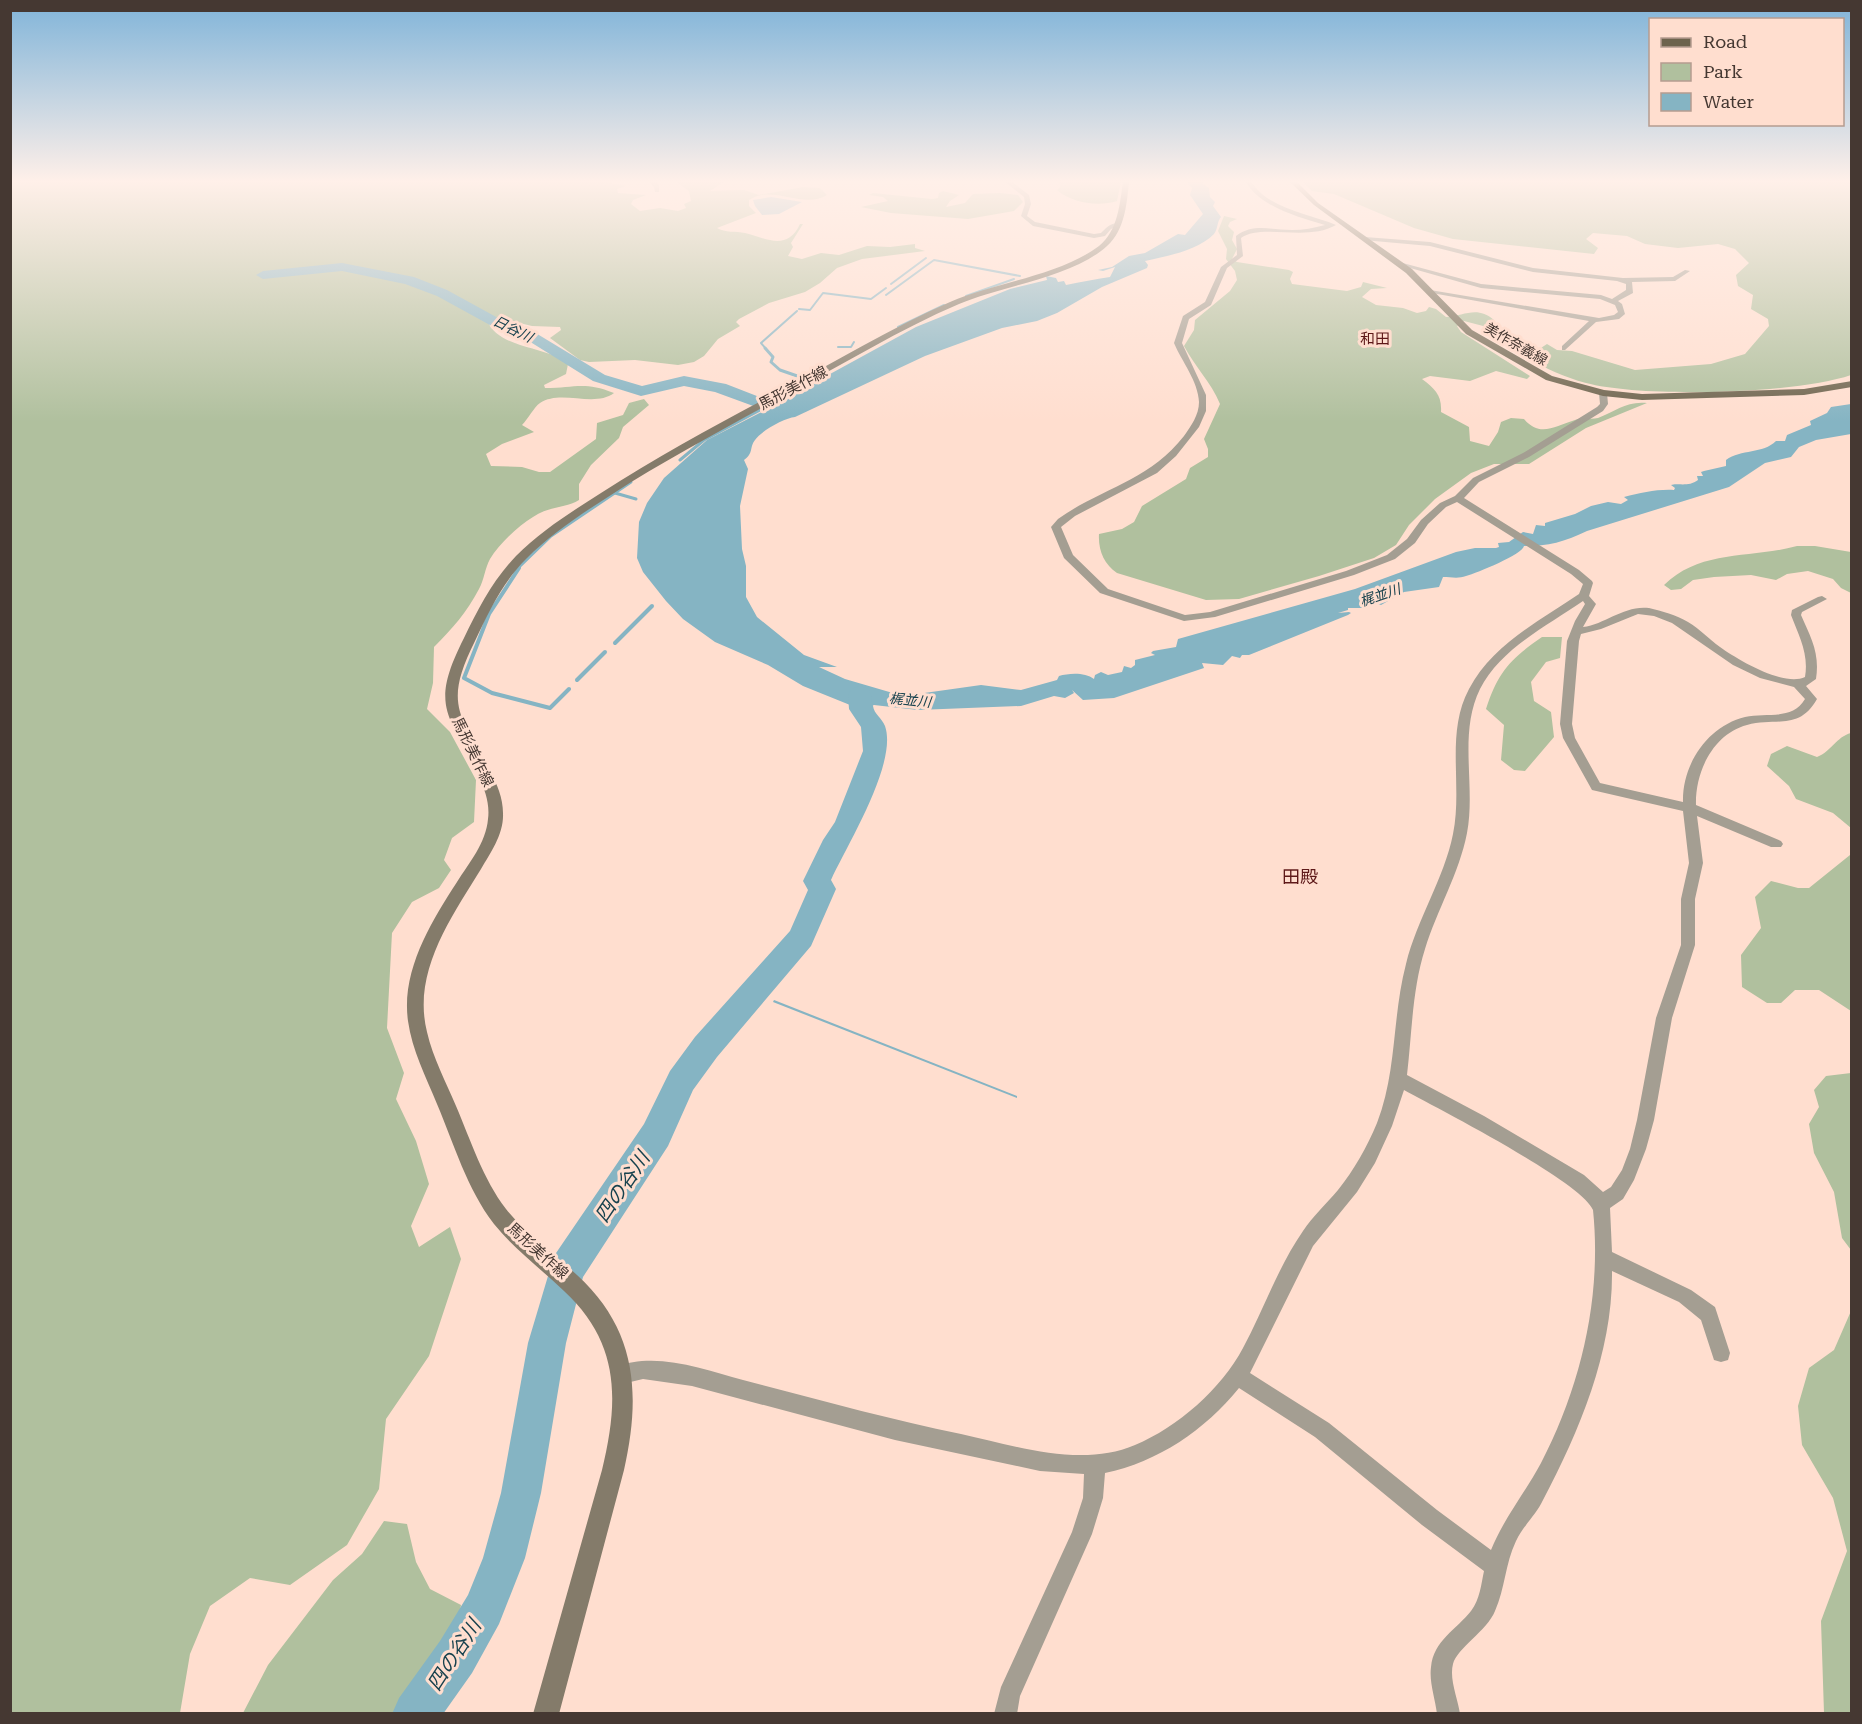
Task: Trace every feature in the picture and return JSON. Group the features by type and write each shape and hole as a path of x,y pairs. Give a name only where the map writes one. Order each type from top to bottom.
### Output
{"main road":[{"name":"馬形美作線","path":"546,1713 614,1465 624,1407 622,1374 615,1344 579,1289 527,1245 499,1215 479,1182 419,1038 415,1009 419,978 433,938 494,830 497,812 494,796 456,722 451,697 456,670 493,593 506,573 542,538 650,465 942,309 1071,261"},
{"name":"美作奈義線","path":"1396,261 1417,278 1469,332 1522,365 1562,383 1603,393 1660,397 1804,392 1851,384"}],"street":[{"path":"1232,261 1224,267 1213,297 1186,318 1179,338 1180,350 1202,393 1204,403 1195,427 1182,444 1154,471 1118,493 1064,517 1056,527 1061,543 1078,568 1104,591 1165,612 1195,618 1307,587 1391,557 1402,551 1424,522 1443,505 1458,498 1463,490 1476,480 1526,455 1600,409 1604,404 1603,393"},
{"path":"1500,261 1543,272 1624,280 1675,279 1687,271"},
{"path":"1399,264 1481,286 1594,296 1613,301 1621,306 1620,315 1611,319 1594,319 1430,292"},
{"path":"1417,278 1430,272"},
{"path":"1613,301 1630,291 1629,283 1624,280"},
{"path":"1564,348 1594,319"},
{"path":"622,1374 643,1369 692,1376 895,1430 1040,1461 1095,1465 1137,1454 1172,1434 1216,1399 1238,1376 1250,1355 1284,1277 1309,1237 1346,1193 1371,1154 1389,1116 1399,1079 1412,966 1460,835 1463,811 1464,723 1474,690 1491,665 1512,644 1584,596 1588,583 1544,552 1458,498"},
{"path":"1584,596 1592,604 1576,630 1566,724 1569,738 1596,787 1599,790 1690,808 1776,844"},
{"path":"1798,685 1810,679 1813,663 1796,615 1797,610 1822,599"},
{"path":"1576,630 1588,630 1634,611 1654,613 1684,625 1720,653 1735,661 1774,679 1798,685 1811,699 1805,709 1777,720 1741,723 1707,745 1690,784 1696,866 1687,905 1688,944 1663,1020 1650,1097 1637,1151 1616,1195 1602,1203"},
{"path":"1399,1079 1478,1121 1578,1181 1593,1191 1602,1203 1605,1216 1603,1285 1594,1348 1586,1378 1534,1496 1514,1523 1496,1566 1491,1594 1484,1613 1470,1631 1449,1650 1442,1663 1449,1713"},
{"path":"1603,1257 1685,1296 1708,1314 1721,1353"},
{"path":"1238,1376 1319,1428 1387,1480 1432,1521 1496,1566"},
{"path":"1005,1713 1009,1695 1082,1534 1093,1498 1095,1465"}],"green space":[{"path":"11,261 855,261 837,268 805,292 769,303 739,319 736,322 740,326 718,339 704,356 694,362 678,365 635,360 589,362 580,360 550,338 561,330 560,327 532,326 498,318 487,320 493,330 502,337 548,353 568,364 566,374 544,385 545,388 587,386 614,393 597,399 558,398 540,403 522,425 534,432 502,444 486,454 491,466 522,467 539,472 550,472 596,439 597,423 623,415 629,403 644,399 649,405 623,427 619,438 591,465 579,484 579,500 539,513 521,525 504,541 490,559 481,585 469,605 434,647 433,683 427,709 450,732 476,780 474,822 452,838 444,860 451,870 439,888 412,902 392,933 387,1028 404,1073 396,1099 416,1141 429,1184 411,1226 419,1247 450,1227 461,1259 429,1356 386,1419 379,1489 347,1545 290,1585 250,1578 210,1606 190,1654 180,1713 11,1713"},
{"path":"1228,261 1289,270 1293,272 1290,279 1292,284 1347,291 1361,287 1363,282 1387,288 1371,289 1362,297 1376,305 1403,308 1417,313 1426,311 1429,307 1436,309 1446,317 1476,312 1494,320 1487,327 1464,321 1457,326 1461,332 1530,376 1527,379 1496,371 1470,381 1430,376 1422,379 1437,393 1441,412 1469,427 1470,441 1489,446 1501,422 1511,418 1524,419 1536,428 1548,429 1578,419 1598,418 1627,405 1647,403 1586,428 1529,464 1494,464 1471,473 1435,499 1409,525 1396,545 1374,558 1319,576 1239,599 1206,600 1117,573 1103,556 1099,534 1122,529 1134,522 1142,506 1186,479 1190,468 1208,457 1204,439 1220,404 1184,346 1194,330 1195,320 1230,291 1237,280 1235,271"},
{"path":"1747,261 1851,261 1851,375 1826,381 1758,390 1644,391 1586,383 1548,369 1527,357 1547,344 1557,350 1572,351 1635,370 1711,364 1745,354 1769,326 1768,319 1751,309 1753,295 1738,286 1736,275 1749,263"},
{"path":"1797,546 1815,546 1851,552 1851,593 1841,588 1833,579 1808,571 1787,574 1776,580 1751,575 1693,580 1681,589 1671,590 1664,585 1678,574 1710,560"},
{"path":"1542,637 1562,637 1560,658 1546,662 1531,682 1534,701 1551,712 1554,737 1525,771 1514,770 1501,760 1504,725 1486,709 1495,685 1506,667 1521,652"},
{"path":"1851,733 1851,828 1833,813 1796,799 1789,786 1767,766 1771,754 1787,746 1817,757"},
{"path":"1851,828 1851,1011 1819,990 1795,990 1781,1003 1767,1003 1742,987 1741,955 1761,928 1755,897 1771,881 1798,888 1809,888 1850,855"},
{"path":"1852,1073 1851,1250 1842,1238 1834,1192 1814,1153 1809,1124 1819,1107 1814,1090 1826,1076"},
{"path":"1851,1311 1851,1713 1824,1713 1821,1621 1847,1551 1833,1498 1802,1445 1798,1406 1809,1368 1834,1350"},
{"path":"384,1521 407,1524 416,1562 430,1589 461,1605 455,1640 404,1713 243,1713 268,1665 333,1580 362,1554"}],"water":[{"name":"梶並川","path":"1121,261 1145,261 1148,265 1147,268 1102,287 1057,313 1037,321 1002,328 925,356 780,422 758,436 744,460 748,469 740,506 742,549 746,566 746,597 757,617 804,655 837,667 819,667 845,679 903,696 981,685 1021,690 1057,680 1059,676 1072,674 1082,674 1094,679 1095,675 1101,672 1108,675 1122,672 1124,666 1131,668 1135,665 1135,660 1155,655 1151,653 1153,651 1176,647 1178,639 1355,589 1456,552 1475,548 1496,548 1499,547 1498,543 1509,542 1523,532 1533,534 1536,525 1545,526 1545,523 1575,514 1591,506 1608,502 1621,504 1628,500 1624,497 1674,490 1675,488 1671,485 1695,482 1698,480 1697,476 1703,476 1701,472 1726,466 1726,460 1738,454 1765,448 1776,441 1785,441 1787,435 1811,425 1810,421 1827,413 1831,407 1851,404 1851,434 1816,440 1799,447 1791,457 1765,463 1729,487 1587,531 1564,541 1524,546 1516,554 1480,571 1460,577 1443,577 1439,587 1404,592 1381,605 1376,603 1365,608 1348,608 1338,613 1351,613 1348,615 1249,655 1242,655 1240,658 1232,656 1223,665 1202,663 1204,668 1114,698 1083,700 1072,690 1074,693 1065,698 1054,696 1021,706 918,710 874,705 867,708 855,707 803,686 768,665 715,642 683,619 643,572 637,558 639,522 647,503 664,478 707,440 789,398 916,327 1010,289 1047,280 1046,276 1056,278 1058,282 1064,281 1066,285 1110,277 1115,267 1103,271 1098,270 1112,267"},
{"path":"774,1000 1017,1096 1017,1098 773,1002"}],"waterway":[{"path":"891,284 921,261"},
{"path":"886,295 932,261"},
{"path":"942,261 1020,276"},
{"name":"日谷川","path":"263,275 342,267 409,280 442,293 504,327 529,335 572,359 599,378 641,391 684,381 720,388 756,402"},
{"path":"966,296 1014,279"},
{"path":"799,309 810,310 823,293 871,299 886,288"},
{"path":"898,327 944,305"},
{"path":"767,350 761,343 797,311"},
{"path":"838,347 851,347 854,342"},
{"path":"765,348 773,357 771,362 780,370 803,378"},
{"path":"680,460 704,440 812,382"},
{"path":"517,569 551,536 631,482"},
{"path":"615,493 636,499"},
{"path":"519,568 489,614 464,678 492,693 550,708 569,689"},
{"path":"615,643 652,606"},
{"path":"577,680 605,652"},
{"name":"四の谷川","path":"415,1714 456,1657 484,1609 504,1558 521,1493 547,1343 567,1269 656,1135 681,1081 706,1047 801,938 822,889 817,881 836,840 847,826 875,751 873,726 861,709 860,694"}],"district":[{"name":"和田","path":"1375,339"},
{"name":"田殿","path":"1300,877"}]}
